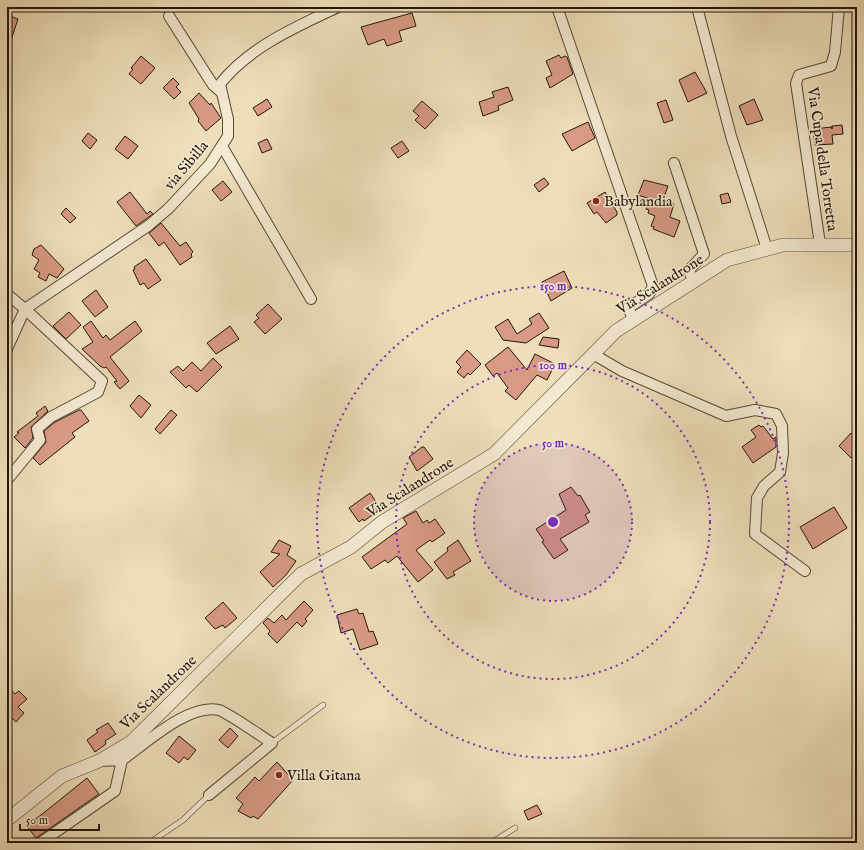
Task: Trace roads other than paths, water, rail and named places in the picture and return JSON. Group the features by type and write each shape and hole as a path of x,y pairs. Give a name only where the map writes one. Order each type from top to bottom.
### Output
{"street":[{"path":"221,92 220,84 230,71 244,60 275,38 338,7"},
{"path":"557,7 653,286 649,294 628,308 634,320"},
{"path":"697,7 731,136 767,249"},
{"name":"Via Cupa della Torretta","path":"820,244 796,83 799,75 831,66 835,52 840,7"},
{"path":"169,16 213,85 221,92"},
{"name":"via Sibilla","path":"25,309 148,226 168,209 210,164 228,136 228,119 221,92"},
{"path":"222,146 311,298"},
{"path":"674,163 704,254 689,270 693,282"},
{"name":"Via Scalandrone","path":"7,820 62,776 99,761 131,742 301,574 351,547 382,522 494,454 616,331 728,260 783,245 857,245"},
{"path":"7,294 102,381 98,392 51,417 37,429 40,440 7,480"},
{"path":"7,349 25,309"},
{"path":"593,354 622,371 726,416 755,410 776,414 782,426 783,453 780,472 764,486 757,498 755,534 805,571"},
{"path":"99,761 122,760 186,715 201,710 219,710 272,743 209,795"},
{"path":"40,843 115,791 122,760"}],"lane":[{"path":"272,743 323,705"},
{"path":"149,843 183,820 209,795"},
{"path":"491,843 515,828"}],"place":[{"name":"Babylandia","path":"596,201"},
{"name":"Villa Gitana","path":"279,775"}]}
